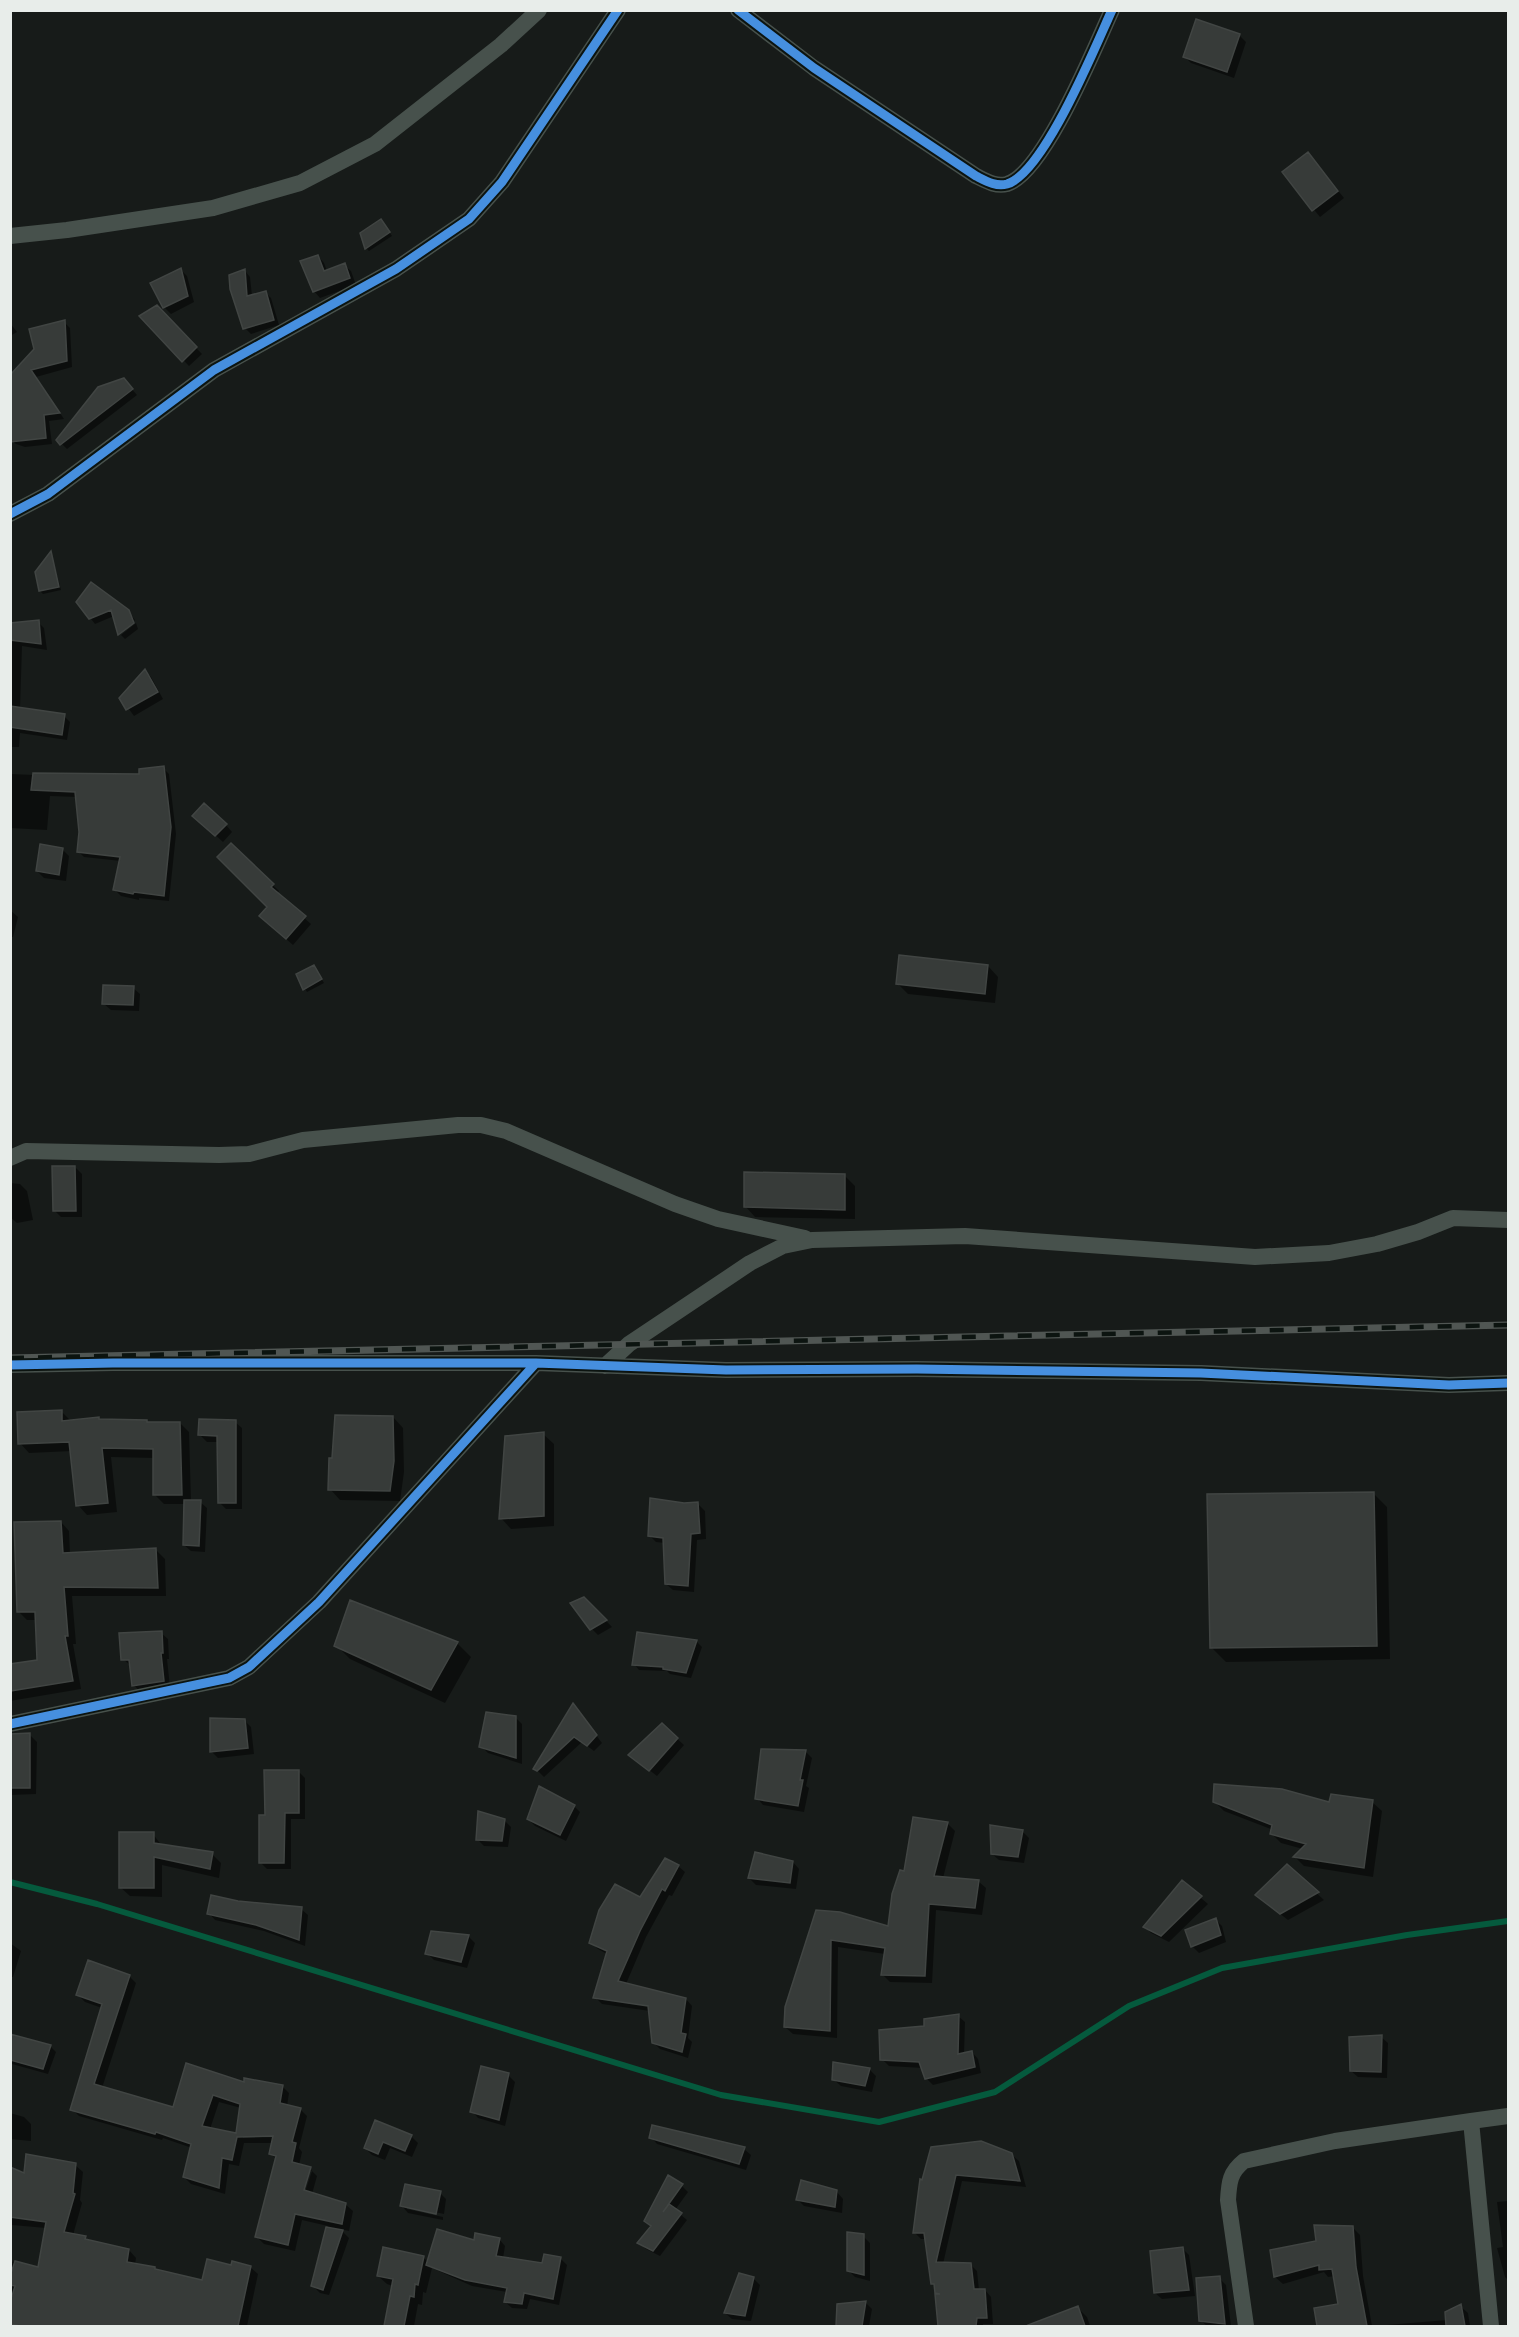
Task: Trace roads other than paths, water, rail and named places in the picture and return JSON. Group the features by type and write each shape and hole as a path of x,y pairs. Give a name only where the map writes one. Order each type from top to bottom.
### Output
{"street":[{"path":"10,236 67,230 213,208 300,183 375,144 501,45 539,10"},
{"path":"10,514 48,494 214,370 396,269 469,219 502,182 618,10"},
{"path":"738,10 814,68 976,176 992,184 1007,184 1021,176 1043,148 1080,81 1112,10"},
{"path":"10,1158 26,1151 249,1154 303,1140 458,1125 481,1125 506,1131 675,1204 718,1219 812,1240"},
{"path":"605,1366 629,1344 750,1263 783,1246 812,1240 965,1236 1255,1257 1329,1253 1358,1248 1418,1232 1453,1218 1509,1220"},
{"path":"10,1365 113,1363 536,1364 726,1370 917,1369 1201,1372 1449,1385 1509,1383"},
{"path":"10,1724 229,1678 249,1667 319,1602 536,1364"},
{"path":"1246,2326 1228,2199 1229,2181 1234,2169 1244,2161 1335,2141 1509,2116"},
{"path":"1471,2121 1491,2326"}],"waterway":[{"path":"10,1882 97,1904 721,2095 879,2122 995,2092 1129,2006 1222,1968 1407,1935 1508,1921"}],"railway":[{"path":"10,1358 1508,1325"}]}
